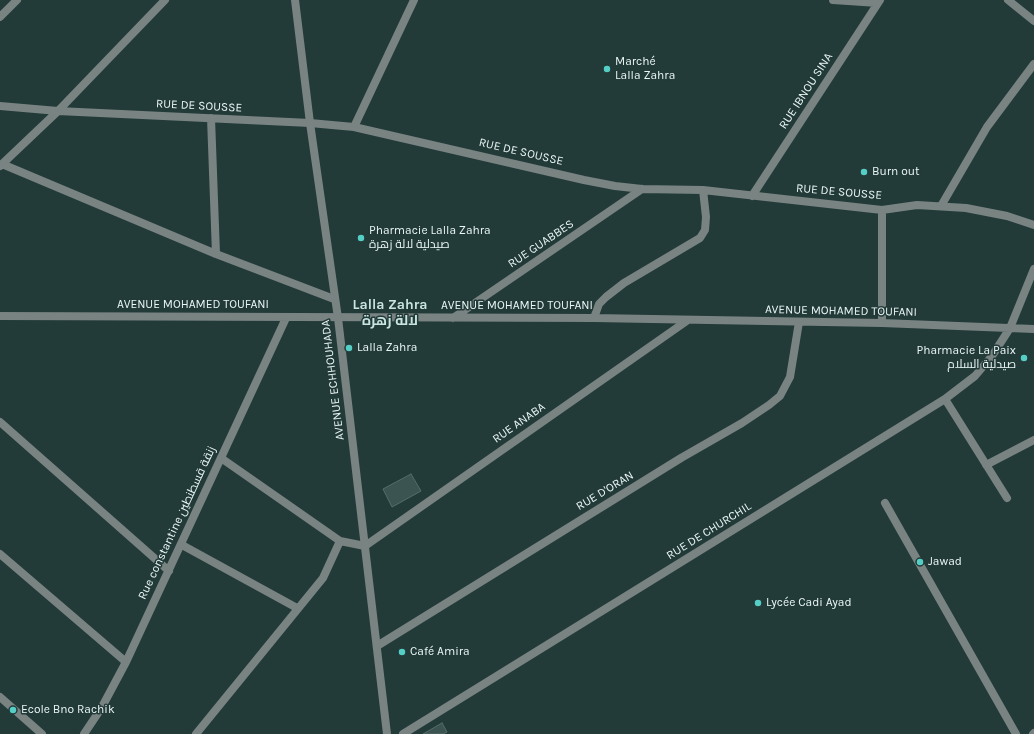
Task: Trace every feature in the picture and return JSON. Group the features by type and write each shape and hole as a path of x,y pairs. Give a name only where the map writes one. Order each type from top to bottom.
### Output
{"street":[{"path":"0,17 17,0"},
{"path":"164,0 58,111 1,165 216,254 334,299"},
{"name":"AVENUE ECHHOUHADA","path":"295,0 310,123 334,299 338,318 387,734"},
{"path":"354,127 414,0"},
{"path":"833,0 879,2"},
{"path":"1008,0 1034,21"},
{"name":"RUE IBNOU SINA","path":"752,196 879,2"},
{"path":"941,206 987,127 1034,64"},
{"name":"RUE DE SOUSSE","path":"0,106 58,111 310,123 354,127 584,180 642,189 703,190 882,210 917,205 966,208 1008,216 1034,225"},
{"path":"211,118 216,254"},
{"name":"RUE GUABBES","path":"453,318 642,189"},
{"path":"594,318 599,304 624,283 700,238 705,230 706,217 703,190"},
{"path":"882,210 882,323"},
{"name":"RUE DE CHURCHIL","path":"402,734 945,399 979,371 992,356 1010,328 1034,268"},
{"name":"AVENUE MOHAMED TOUFANI","path":"0,316 594,318 882,323 1034,329"},
{"name":"Rue constantine زنقة قسطنطين","path":"84,734 102,707 126,662 182,545 286,318"},
{"name":"RUE ANABA","path":"364,546 688,320"},
{"name":"RUE D'ORAN","path":"377,646 769,405 780,396 790,377 799,322"},
{"path":"945,399 1007,498"},
{"path":"0,422 169,571"},
{"path":"986,465 1034,440"},
{"path":"221,458 340,541 364,546"},
{"path":"885,503 1016,734"},
{"path":"196,734 297,608 323,578 340,541"},
{"path":"182,545 297,608"},
{"path":"0,554 126,662"},
{"path":"0,696 42,734"}],"building":[{"path":"411,474 421,491 392,507 383,489"},
{"path":"442,723 447,732 443,734 423,734"}],"place":[{"name":"Marché Lalla Zahra","path":"607,69"},
{"name":"Burn out","path":"864,172"},
{"name":"Pharmacie Lalla Zahra صيدلية لالة زهرة","path":"361,238"},
{"name":"Lalla Zahra","path":"349,348"},
{"name":"Pharmacie La Paix صيدلية السلام","path":"1024,358"},
{"name":"Jawad","path":"920,562"},
{"name":"Lycée Cadi Ayad","path":"758,603"},
{"name":"Café Amira","path":"402,652"},
{"name":"Ecole Bno Rachik","path":"13,710"}],"district":[{"name":"Lalla Zahra لالة زهرة","path":"390,314"}]}
